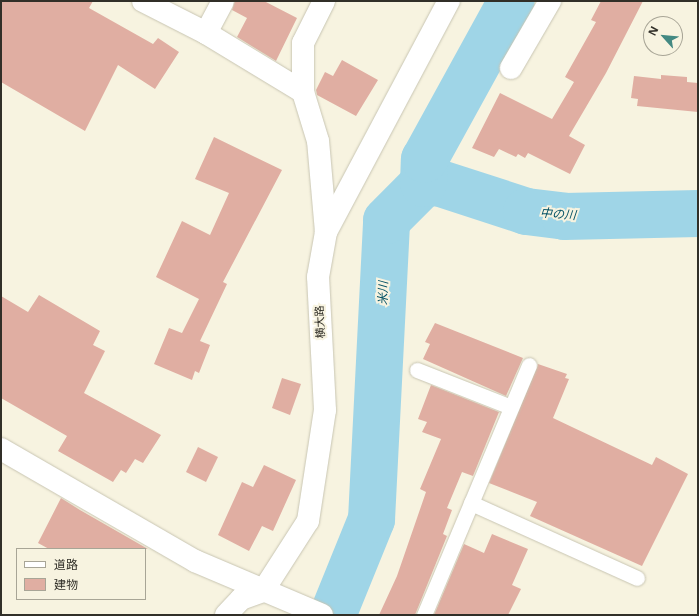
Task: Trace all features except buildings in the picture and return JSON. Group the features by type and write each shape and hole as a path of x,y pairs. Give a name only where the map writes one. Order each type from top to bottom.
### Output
{"street":[{"path":"143,1 206,33 303,92"},
{"path":"206,33 223,1"},
{"name":"横大路","path":"263,591 308,520 325,410 318,277 326,232 318,141 303,92 303,43 324,1"},
{"path":"326,232 449,1"},
{"path":"511,68 550,1"},
{"path":"1,449 195,561 322,615"},
{"path":"226,615 241,599 263,591"}],"lane":[{"path":"424,615 529,365"},
{"path":"417,370 511,407"},
{"path":"471,503 638,578"}],"waterway":[{"name":"米川","path":"332,615 371,519 386,220 423,183 424,159 511,1"},
{"name":"中の川","path":"423,183 437,182 526,211 564,216 698,213"}]}
